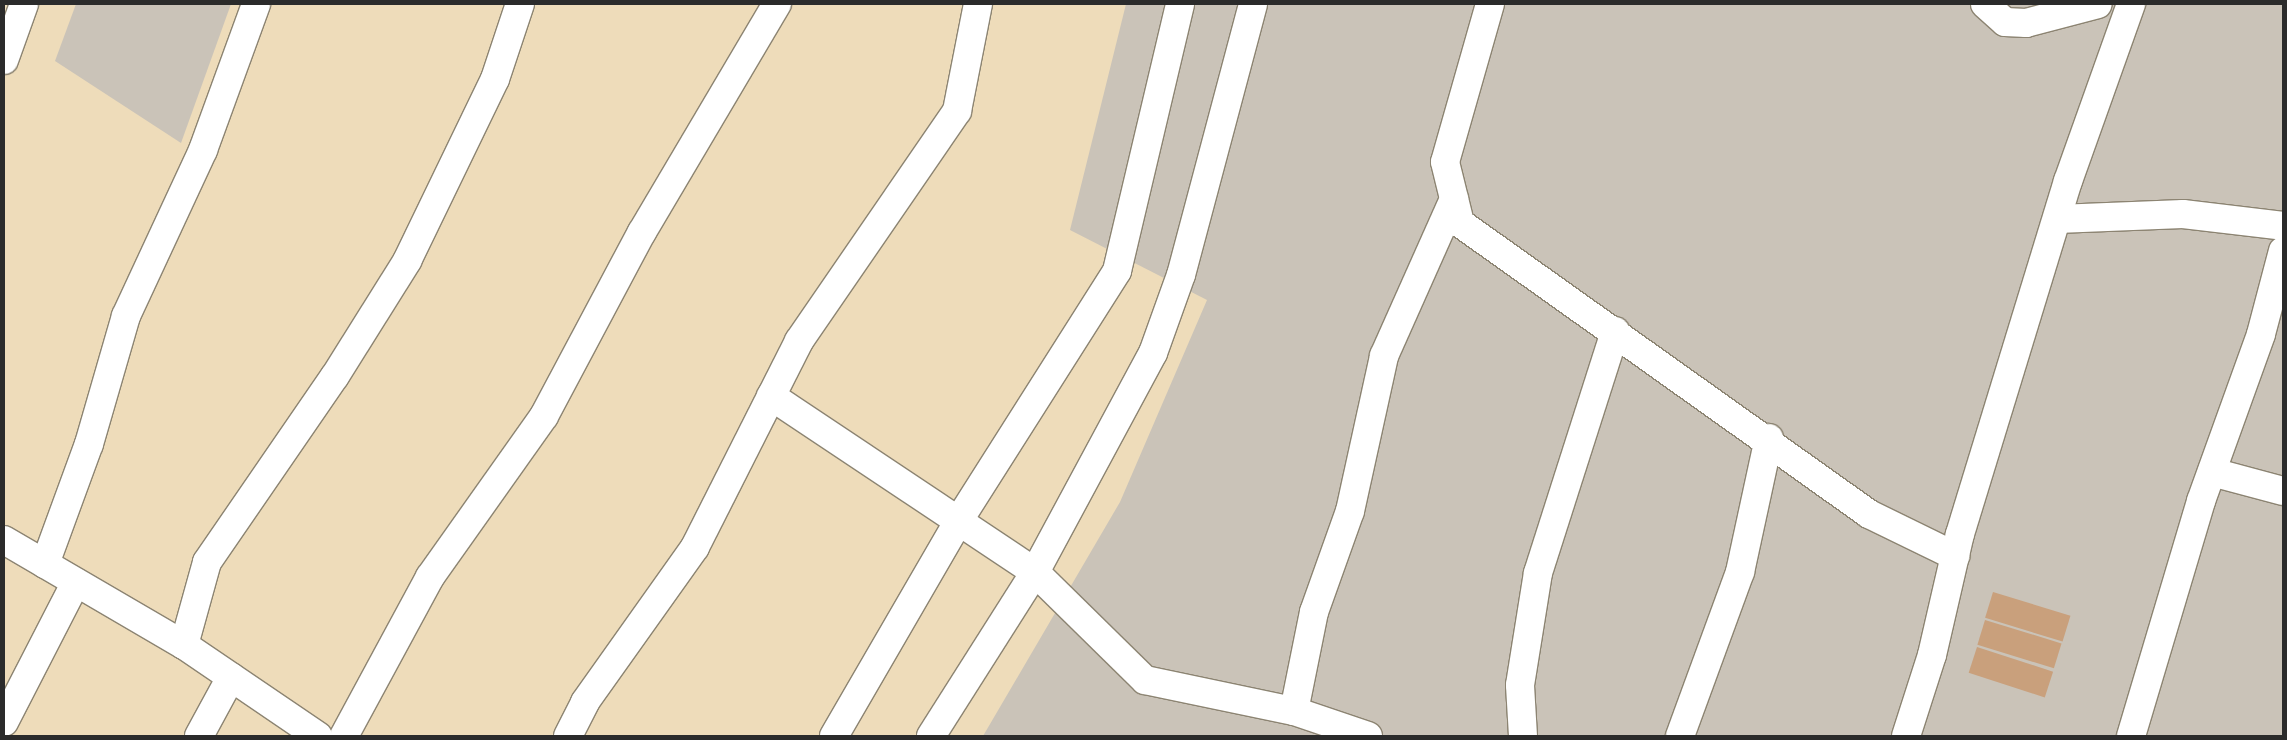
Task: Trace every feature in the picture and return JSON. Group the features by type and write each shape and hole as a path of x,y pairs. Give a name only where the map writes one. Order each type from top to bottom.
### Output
{"street":[{"path":"4,60 24,4"},
{"path":"44,564 89,444 126,316 203,150 256,4"},
{"path":"184,645 207,562 335,376 407,261 495,79 520,4"},
{"path":"344,736 430,577 544,416 642,232 777,4"},
{"path":"568,736 585,702 694,546 799,341 957,111 978,4"},
{"path":"834,736 959,520 1117,271 1180,4"},
{"path":"931,736 1035,572 1153,353 1180,275 1253,4"},
{"path":"1490,4 1445,162 1460,223 1769,438 1869,514 1955,556"},
{"path":"1985,4 2005,22 2026,23 2098,4"},
{"path":"1906,736 1932,655 1955,556 2057,218 2131,4"},
{"path":"1294,711 1314,612 1350,511 1384,356 1454,199"},
{"path":"2057,218 2183,214 2283,226"},
{"path":"2131,736 2212,472 2261,334 2283,251"},
{"path":"1523,736 1520,685 1538,574 1615,331"},
{"path":"770,396 1035,572 1145,680 1294,711 1368,736"},
{"path":"1680,736 1740,572 1769,438"},
{"path":"2212,472 2283,491"},
{"path":"4,540 184,645 318,736"},
{"path":"4,722 76,582"},
{"path":"199,736 231,677"}],"shaded area":[{"path":"76,4 231,4 181,143 55,61"},
{"path":"1126,4 2283,4 2283,736 983,736 1120,502 1207,300 1070,230"}],"building":[{"path":"1993,592 2070,616 2063,642 1985,618"},
{"path":"1985,620 2062,643 2054,668 1977,645"},
{"path":"1977,647 2053,672 2045,697 1969,673"}]}
